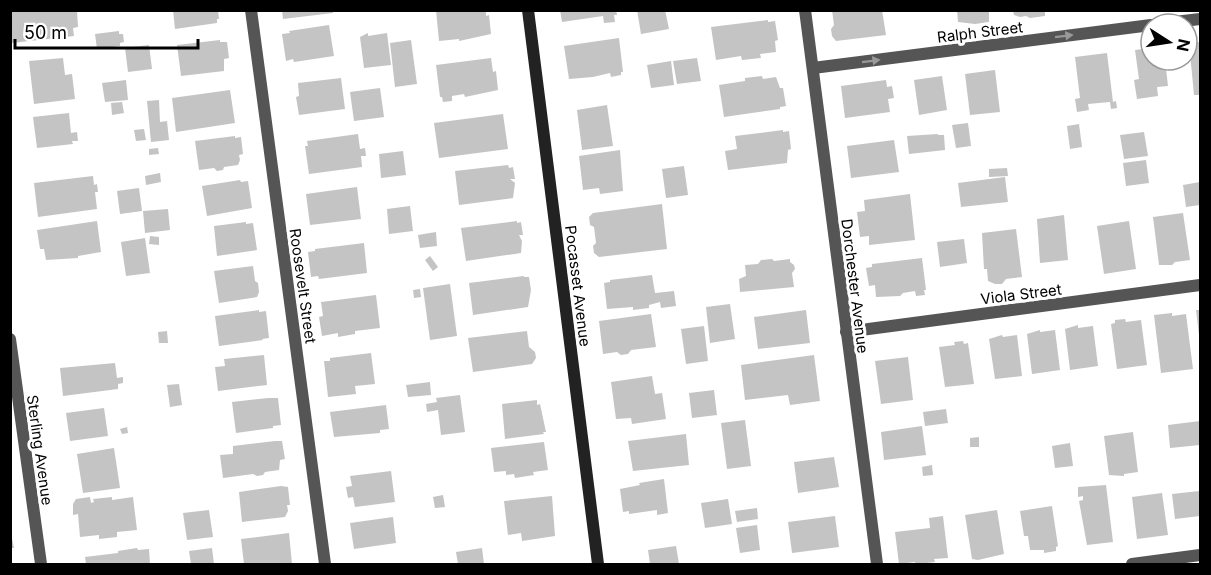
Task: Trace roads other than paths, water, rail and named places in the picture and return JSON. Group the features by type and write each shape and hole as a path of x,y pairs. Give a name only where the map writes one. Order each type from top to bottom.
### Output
{"main road":[{"name":"Pocasset Avenue","path":"528,10 598,564"}],"street":[{"name":"Roosevelt Street","path":"251,10 325,564"},
{"name":"Dorchester Avenue","path":"805,10 877,564"},
{"name":"Ralph Street","path":"813,68 1139,27"},
{"name":"Viola Street","path":"846,332 1200,285"},
{"name":"Sterling Avenue","path":"10,339 40,564"},
{"path":"1132,564 1200,555"}]}
